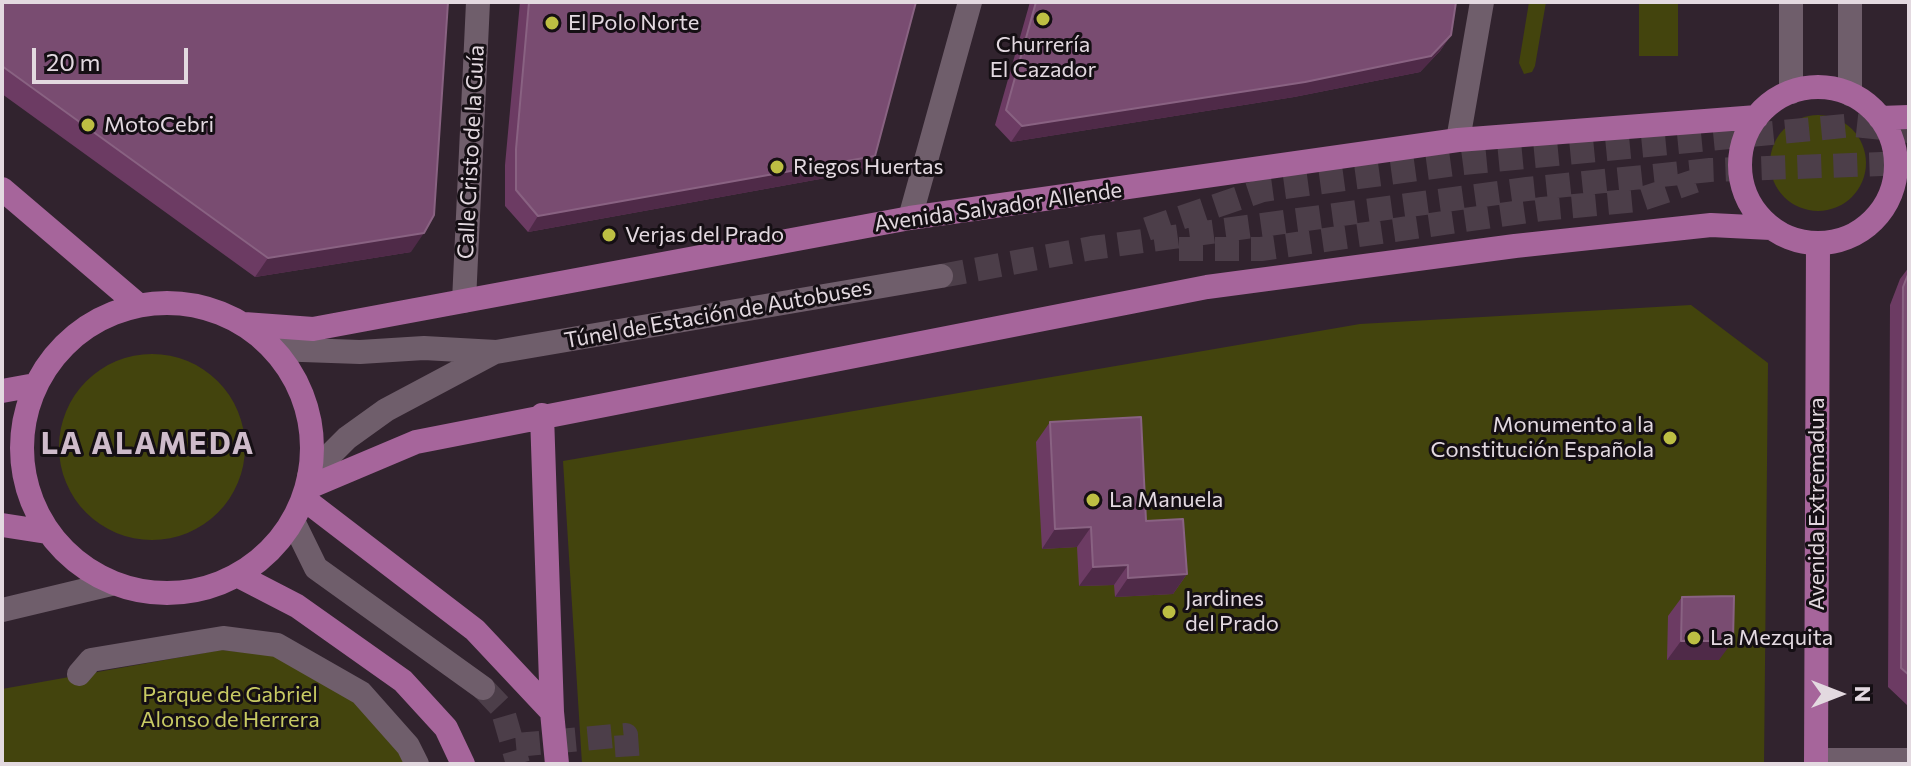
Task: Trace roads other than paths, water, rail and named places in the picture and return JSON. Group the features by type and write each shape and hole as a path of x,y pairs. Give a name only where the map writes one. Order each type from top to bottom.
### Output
{"main road":[{"path":"1826,87 1850,94 1880,118 1895,155 1900,194 1858,233 1818,243 1788,238 1771,228 1748,199 1741,175 1741,151 1757,117 1772,102 1791,92 1826,87"},
{"name":"Avenida Salvador Allende","path":"244,324 313,329 910,218 1458,140 1757,117"},
{"path":"1880,118 1909,117"},
{"path":"2,189 137,304"},
{"path":"303,496 416,442 1207,287 1515,246 1711,225 1771,228"},
{"name":"Avenida Extremadura","path":"1816,762 1818,243"},
{"path":"192,303 244,324 274,349 297,382 310,419 303,496 270,552 239,576 175,594 111,584 75,562 47,532 25,486 21,434 35,385 60,348 95,320 137,304 192,303"},
{"path":"2,391 35,385"},
{"path":"542,415 552,712 557,764"},
{"path":"303,496 475,630 552,712"},
{"path":"2,525 47,532"},
{"path":"239,576 297,606 403,681 446,728 463,764"}],"street":[{"name":"Calle Cristo de la Guía","path":"464,301 478,2"},
{"path":"910,218 970,2"},
{"path":"1458,140 1482,2"},
{"path":"1791,2 1791,92"},
{"path":"1850,2 1850,94"},
{"name":"Túnel de Estación de Autobuses","path":"274,349 360,352 424,348 496,352 941,276"},
{"name":"Túnel de Estación de Autobuses","path":"303,496 347,438 386,410 496,352"},
{"path":"303,496 316,568 483,688"},
{"path":"2,610 111,584"},
{"path":"79,674 91,660 223,638 277,645 361,693 408,746 417,764"},
{"path":"1816,762 1909,760"}],"tunnel":[{"path":"1147,229 1263,190 1463,163 1854,125 1909,131"},
{"path":"941,276 1092,248 1527,189 1710,170 1909,163"},
{"path":"1179,249 1261,249 1542,209 1639,200 1695,181"},
{"path":"483,688 502,708 518,764"},
{"path":"516,745 626,735 628,764"}],"place":[{"name":"Churrería El Cazador","path":"1043,19"},
{"name":"El Polo Norte","path":"552,23"},
{"name":"MotoCebri","path":"88,125"},
{"name":"Riegos Huertas","path":"777,167"},
{"name":"Verjas del Prado","path":"609,235"},
{"name":"Monumento a la Constitución Española","path":"1670,438"},
{"name":"La Manuela","path":"1093,500"},
{"name":"Jardines del Prado","path":"1169,612"},
{"name":"La Mezquita","path":"1694,638"}],"district":[{"name":"LA ALAMEDA","path":"148,444"}],"park label":[{"name":"Parque de Gabriel Alonso de Herrera","path":"230,708"}]}
